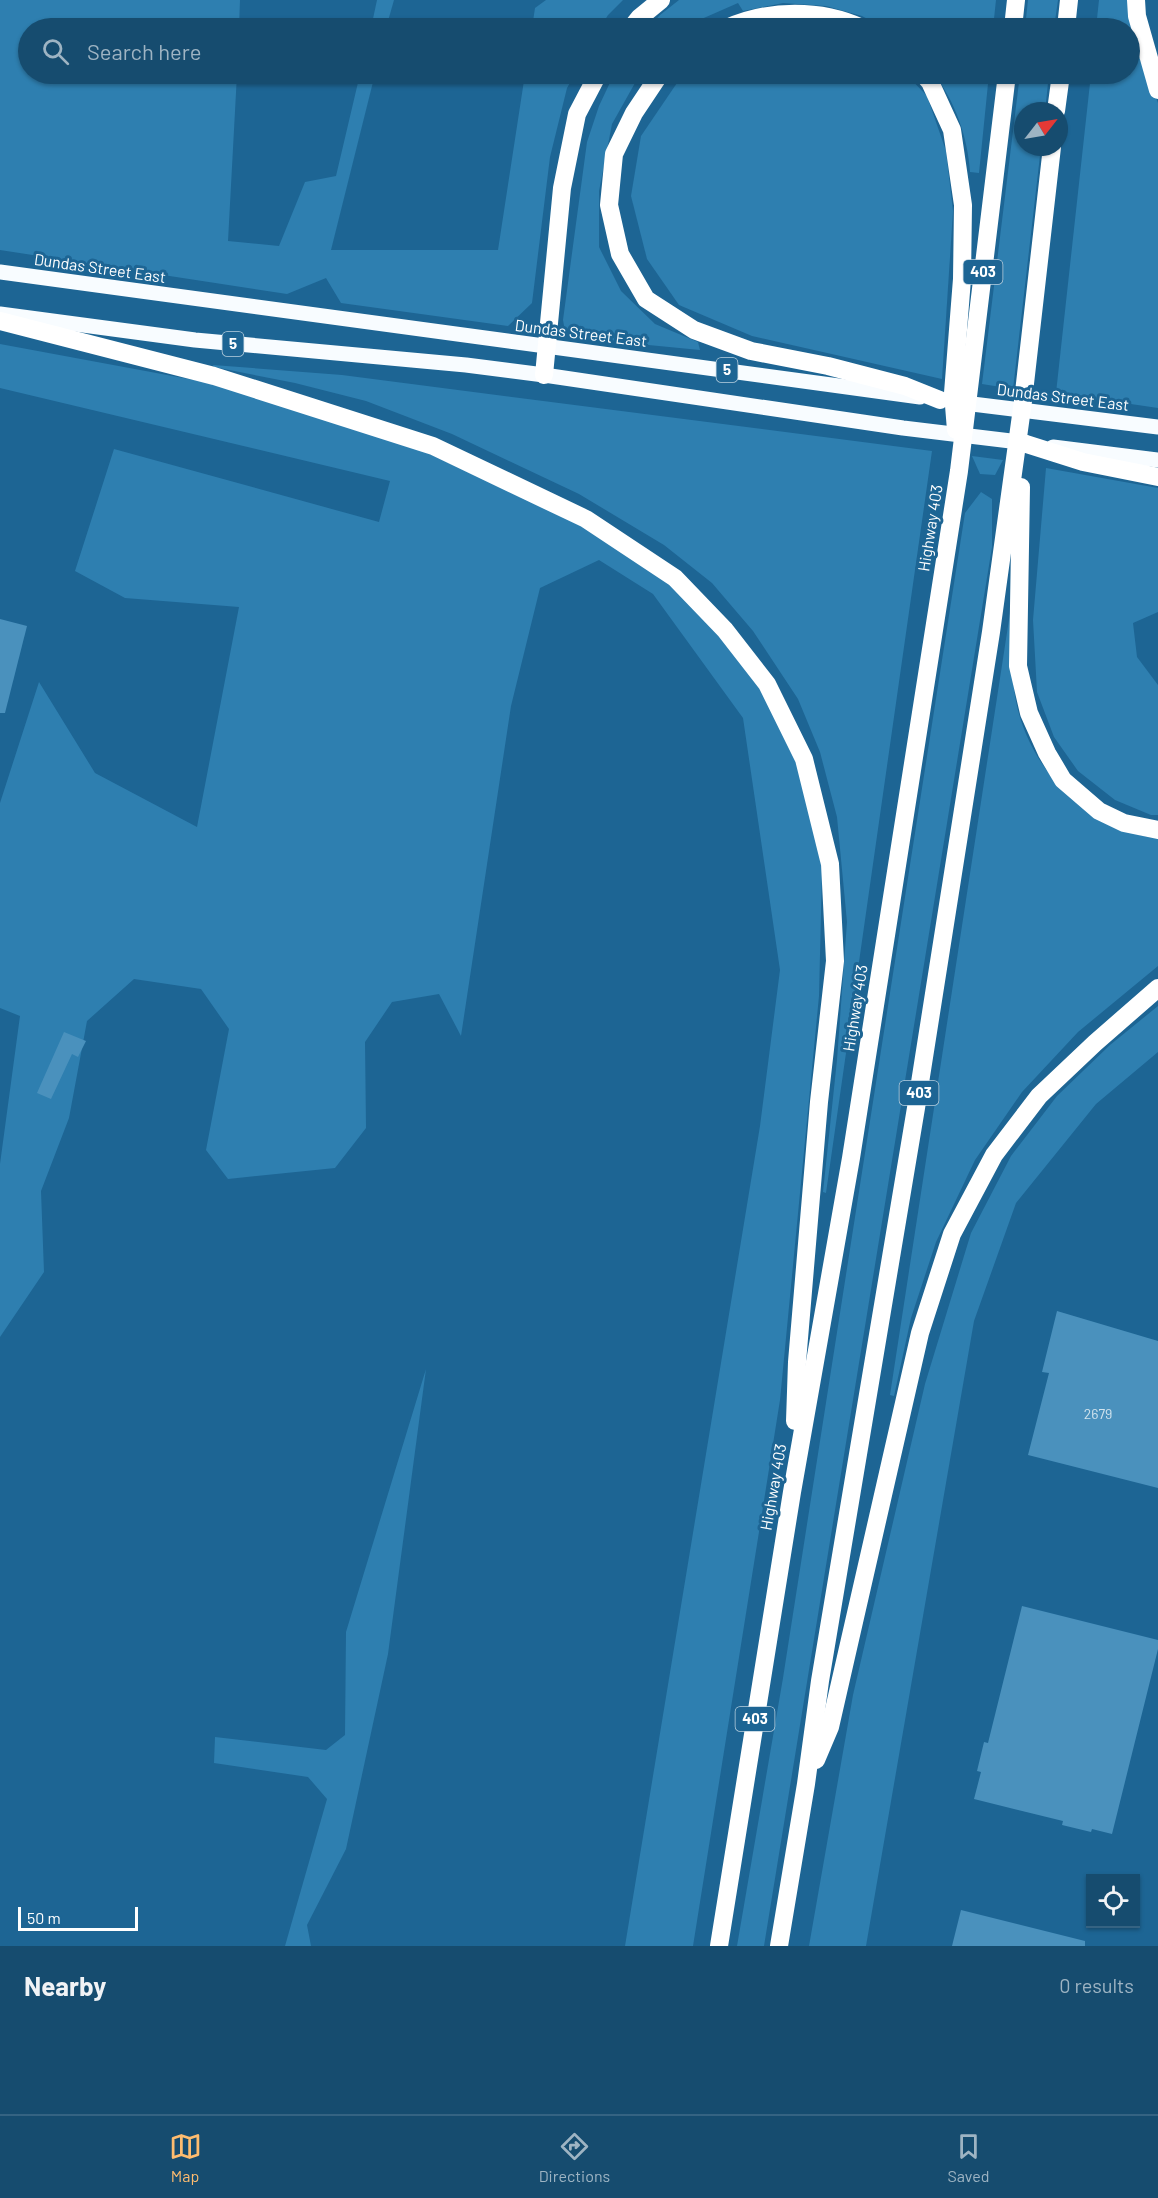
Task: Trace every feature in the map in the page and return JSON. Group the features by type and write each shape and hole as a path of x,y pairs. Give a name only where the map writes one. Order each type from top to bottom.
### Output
{"highway":[{"path":"639,18 661,0"},
{"path":"1014,18 1016,0"},
{"path":"1067,18 1069,0"},
{"path":"1137,0 1138,18"},
{"path":"761,18 811,14 831,18"},
{"path":"1140,27 1158,90"},
{"path":"544,375 562,189 578,114 593,84"},
{"path":"653,84 634,113 614,154 609,205 620,254 646,299 694,330 751,351 828,366 906,391 940,399"},
{"path":"931,84 952,130 963,205 963,259 953,393 959,471"},
{"name":"Highway 403","path":"718,1946 792,1492 853,1146 959,471 1006,84"},
{"path":"1057,102 1060,84"},
{"name":"403","path":"779,1946 806,1784 820,1681 924,1062 991,632 1023,401 1051,156"},
{"path":"0,321 214,376 443,451 586,519 675,578 725,630 767,684 804,759 807,771 830,864 836,961 819,1102 799,1338 792,1492"},
{"path":"1023,401 1018,666 1029,713 1047,753 1063,780 1099,811 1124,823 1158,830"},
{"path":"1020,442 1158,477"},
{"path":"806,1784 830,1727 920,1333 952,1233 994,1155 1039,1096 1158,988"}],"main road":[{"name":"Dundas Street East","path":"0,272 548,347 906,391"},
{"name":"5","path":"0,314 195,340 466,365 903,428 1020,442"},
{"name":"Dundas Street East","path":"940,399 1158,427"},
{"path":"1083,457 1158,460"}],"shaded area":[{"path":"0,0 240,0 239,18 18,18 18,84 236,84 228,241 279,246 305,182 336,176 358,84 372,84 331,250 498,250 523,84 569,84 550,157 532,303 508,326 341,303 326,278 287,294 0,250"},
{"path":"377,0 394,0 389,18 373,18"},
{"path":"546,0 623,0 606,18 534,18 535,8"},
{"path":"679,0 996,0 994,18 866,18 826,6 783,3 743,11 738,3 704,18 657,18"},
{"path":"1028,0 1058,0 1055,18 1026,18"},
{"path":"1099,0 1133,0 1137,18 1097,18"},
{"path":"1140,33 1150,81 1158,103 1158,408 1056,393 1090,84 1140,84"},
{"path":"609,84 634,84 612,124 599,191 599,247 621,291 655,324 698,342 700,350 566,337 563,320 587,142"},
{"path":"676,84 916,84 927,96 946,151 953,211 942,379 752,336 679,305 647,259 631,196 641,136"},
{"path":"988,84 979,173 970,172 959,120 941,85"},
{"path":"1019,84 1048,84 1046,102 1017,102"},
{"path":"1014,123 1014,156 1040,156 1013,389 982,384"},
{"path":"0,344 264,393 356,420 623,544 736,643 806,776 822,871 819,996 780,1400 693,1946 625,1946 760,1126 780,970 743,718 653,594 599,560 540,588 511,706 461,1036 439,994 392,1002 365,1042 366,1128 335,1168 228,1179 206,1150 229,1029 201,989 134,979 87,1021 69,1118 41,1191 44,1272 0,1337 0,1164 20,1016 0,1008 0,803 39,682 95,773 197,827 239,607 125,598 75,571 114,449 379,522 390,481 0,388"},
{"path":"213,365 342,375 932,451 826,1193 823,1192 837,1060 847,922 837,817 820,752 798,699 753,631 712,583 664,545 579,494 452,434 366,401"},
{"path":"972,456 1003,460 995,475 980,474"},
{"path":"1046,468 1158,488 1158,612 1133,623 1137,657 1158,685 1158,815 1151,815 1115,800 1078,771 1054,737 1037,692 1033,620"},
{"path":"981,492 992,499 992,547 764,1946 737,1946 783,1678 965,513"},
{"path":"1010,613 1013,613 1015,696 1032,747 1047,770 1084,808 1132,833 1158,839 1158,966 1078,1032 1022,1092 975,1160 936,1242 911,1318 894,1396 890,1395"},
{"path":"1158,1006 1158,1052 1096,1104 1016,1203 974,1321 866,1946 809,1946 853,1695 925,1384 971,1233 1011,1156 1057,1096 1110,1045"},
{"path":"426,1369 388,1654 346,1849 307,1925 311,1946 285,1946 327,1799 308,1777 214,1763 215,1737 326,1750 345,1735 346,1632"}],"building":[{"path":"0,619 27,626 5,713 0,713"},
{"path":"64,1032 86,1041 78,1057 72,1054 51,1099 37,1093"},
{"path":"1057,1311 1158,1341 1158,1488 1028,1455 1049,1373 1042,1372"},
{"path":"1022,1606 1158,1640 1158,1649 1112,1834 1062,1825 1063,1821 974,1799 981,1772 977,1771 984,1742 988,1743"},
{"path":"961,1910 1085,1941 1085,1946 952,1946"}]}
